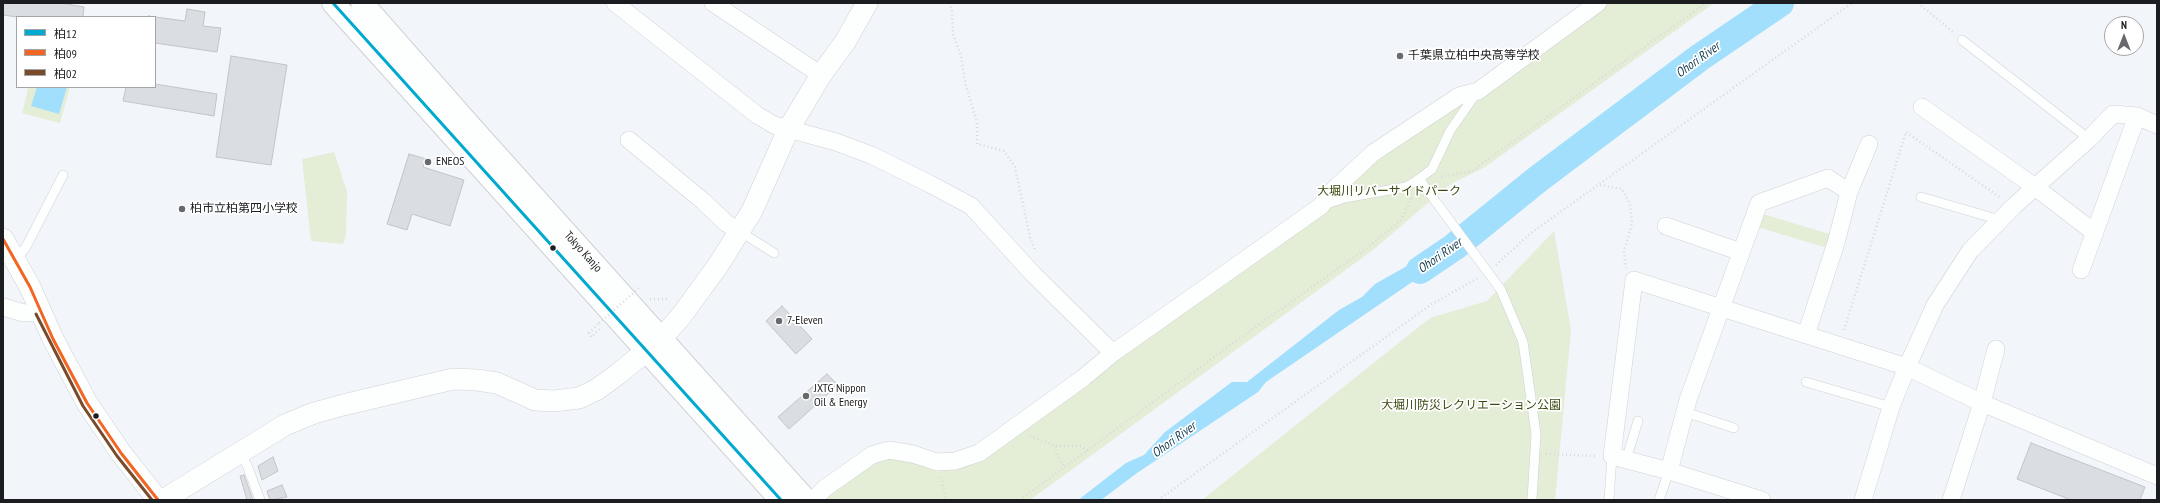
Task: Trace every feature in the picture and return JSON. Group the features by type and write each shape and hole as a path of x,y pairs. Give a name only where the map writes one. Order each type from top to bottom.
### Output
{"highway":[{"name":"Tokyo Kanjo","path":"333,3 654,345 806,500"},
{"name":"Tokyo Kanjo","path":"362,3 654,345 781,500"}],"street":[{"path":"615,3 756,115 774,125 788,130 836,142 871,155 971,206 1033,274 1113,353"},
{"path":"713,3 822,75"},
{"path":"163,500 285,425 314,413 453,379 477,380 497,384 535,400 554,401 579,398 596,390 654,345 688,306 752,211 788,130 822,75 845,42 867,3"},
{"path":"813,500 825,488 872,455 889,450 913,454 937,462 955,461 979,453 1083,378 1113,353 1321,206 1328,194 1373,153 1459,96 1478,91 1598,3"},
{"path":"1922,107 2035,187 2095,233"},
{"path":"1863,500 1892,407 1907,367 1935,305 1970,251 2014,206 2089,139 2113,114 2137,116 2156,123"},
{"path":"2081,270 2137,116"},
{"path":"629,140 726,223 739,231"},
{"path":"1806,335 1836,243 1850,192 1869,144"},
{"path":"1669,471 1685,412 1759,203 1828,178 1850,192"},
{"path":"1666,226 1741,252"},
{"path":"3,239 87,403 121,453 158,500"},
{"path":"1762,500 1728,495 1669,471 1619,458 1634,280 1907,367 1982,403 2157,476"},
{"path":"3,308 24,313 41,312"},
{"path":"1951,500 1982,403 1996,349"}],"lane":[{"path":"1962,40 2089,139"},
{"path":"1423,184 1432,169 1450,131 1478,91"},
{"path":"15,260 26,247 64,176"},
{"path":"1321,206 1344,198 1423,184"},
{"path":"1423,184 1487,268 1501,290 1523,342 1536,434 1532,500"},
{"path":"1921,196 2000,220"},
{"path":"739,231 774,253"},
{"path":"1806,382 1892,407"},
{"path":"1685,412 1734,428"},
{"path":"1610,500 1619,458 1638,421"},
{"path":"239,452 247,465 260,500"},
{"path":"1659,500 1669,471"}],"path":[{"path":"949,3 952,10 953,34 961,56 966,86 978,122 977,144 1004,151 1015,166 1030,237 1039,258"},
{"path":"1020,500 1229,346 1367,248 1400,220 1415,192 1423,184 1437,178 1472,171 1706,3"},
{"path":"1158,500 1432,304 1487,268 1531,233 1852,3"},
{"path":"1918,3 1962,40"},
{"path":"1839,346 1906,132 2014,206"},
{"path":"1599,185 1609,185 1622,189 1630,204 1632,223 1624,252 1625,267 1634,280"},
{"path":"602,327 591,337 588,334 639,288 643,292"},
{"path":"647,296 651,300 668,299"},
{"path":"1017,426 1022,433 1056,446 1081,446 1088,451"},
{"path":"1056,446 1056,452 1065,468"},
{"path":"1534,454 1619,458"},
{"path":"937,462 946,500"}],"green space":[{"name":"大堀川リバーサイドパーク","path":"1608,3 1714,3 1485,167 1449,185 1373,250 1030,500 829,500 826,497 874,460 896,456 946,467 1115,362 1199,301 1371,162 1535,55"},
{"path":"26,88 70,88 60,123 22,113 28,89"},
{"path":"334,152 347,192 346,235 343,244 311,241 302,159"},
{"path":"1756,212 1836,236 1834,250 1751,225"},
{"name":"大堀川防災レクリエーション公園","path":"1554,231 1571,330 1555,500 1202,500 1430,318 1487,301"}],"water":[{"path":"37,88 67,88 59,114 31,106"},
{"path":"1448,243 1456,252 1266,382 1258,392 1137,473 1101,500 1078,500 1126,463 1144,455 1165,432 1232,382 1247,382 1339,310 1362,297 1375,284"}],"building":[{"path":"3,3 61,3 84,7 83,16 16,17 3,15"},
{"path":"187,9 205,12 203,26 221,28 217,52 156,43 156,17 185,21"},
{"path":"231,56 287,65 271,165 216,157"},
{"path":"156,84 217,94 214,116 123,101 126,88 156,88"},
{"path":"409,154 426,159 423,167 464,180 450,226 412,214 407,230 387,224"},
{"path":"782,306 812,339 796,354 766,321"},
{"path":"827,374 838,385 789,429 778,417"},
{"path":"2031,443 2145,487 2140,500 2071,500 2017,479"},
{"path":"273,457 278,471 262,480 258,466"},
{"path":"244,475 253,500 247,500 240,476"},
{"path":"282,485 287,497 270,500 267,491"}],"waterway":[{"name":"Ohori River","path":"1420,270 1454,247 1538,179 1699,58 1780,3"}],"transit line":[{"name":"柏12","path":"333,3 781,500"},
{"name":"柏09","path":"3,239 30,287 53,339 87,403 121,453 158,500"},
{"name":"柏02","path":"36,314 83,406 117,456 152,500"}],"place":[{"name":"千葉県立柏中央高等学校","path":"1400,56"},
{"name":"ENEOS","path":"428,162"},
{"name":"柏市立柏第四小学校","path":"182,209"},
{"name":"7-Eleven","path":"779,321"},
{"name":"JXTG Nippon Oil & Energy","path":"806,396"}]}
